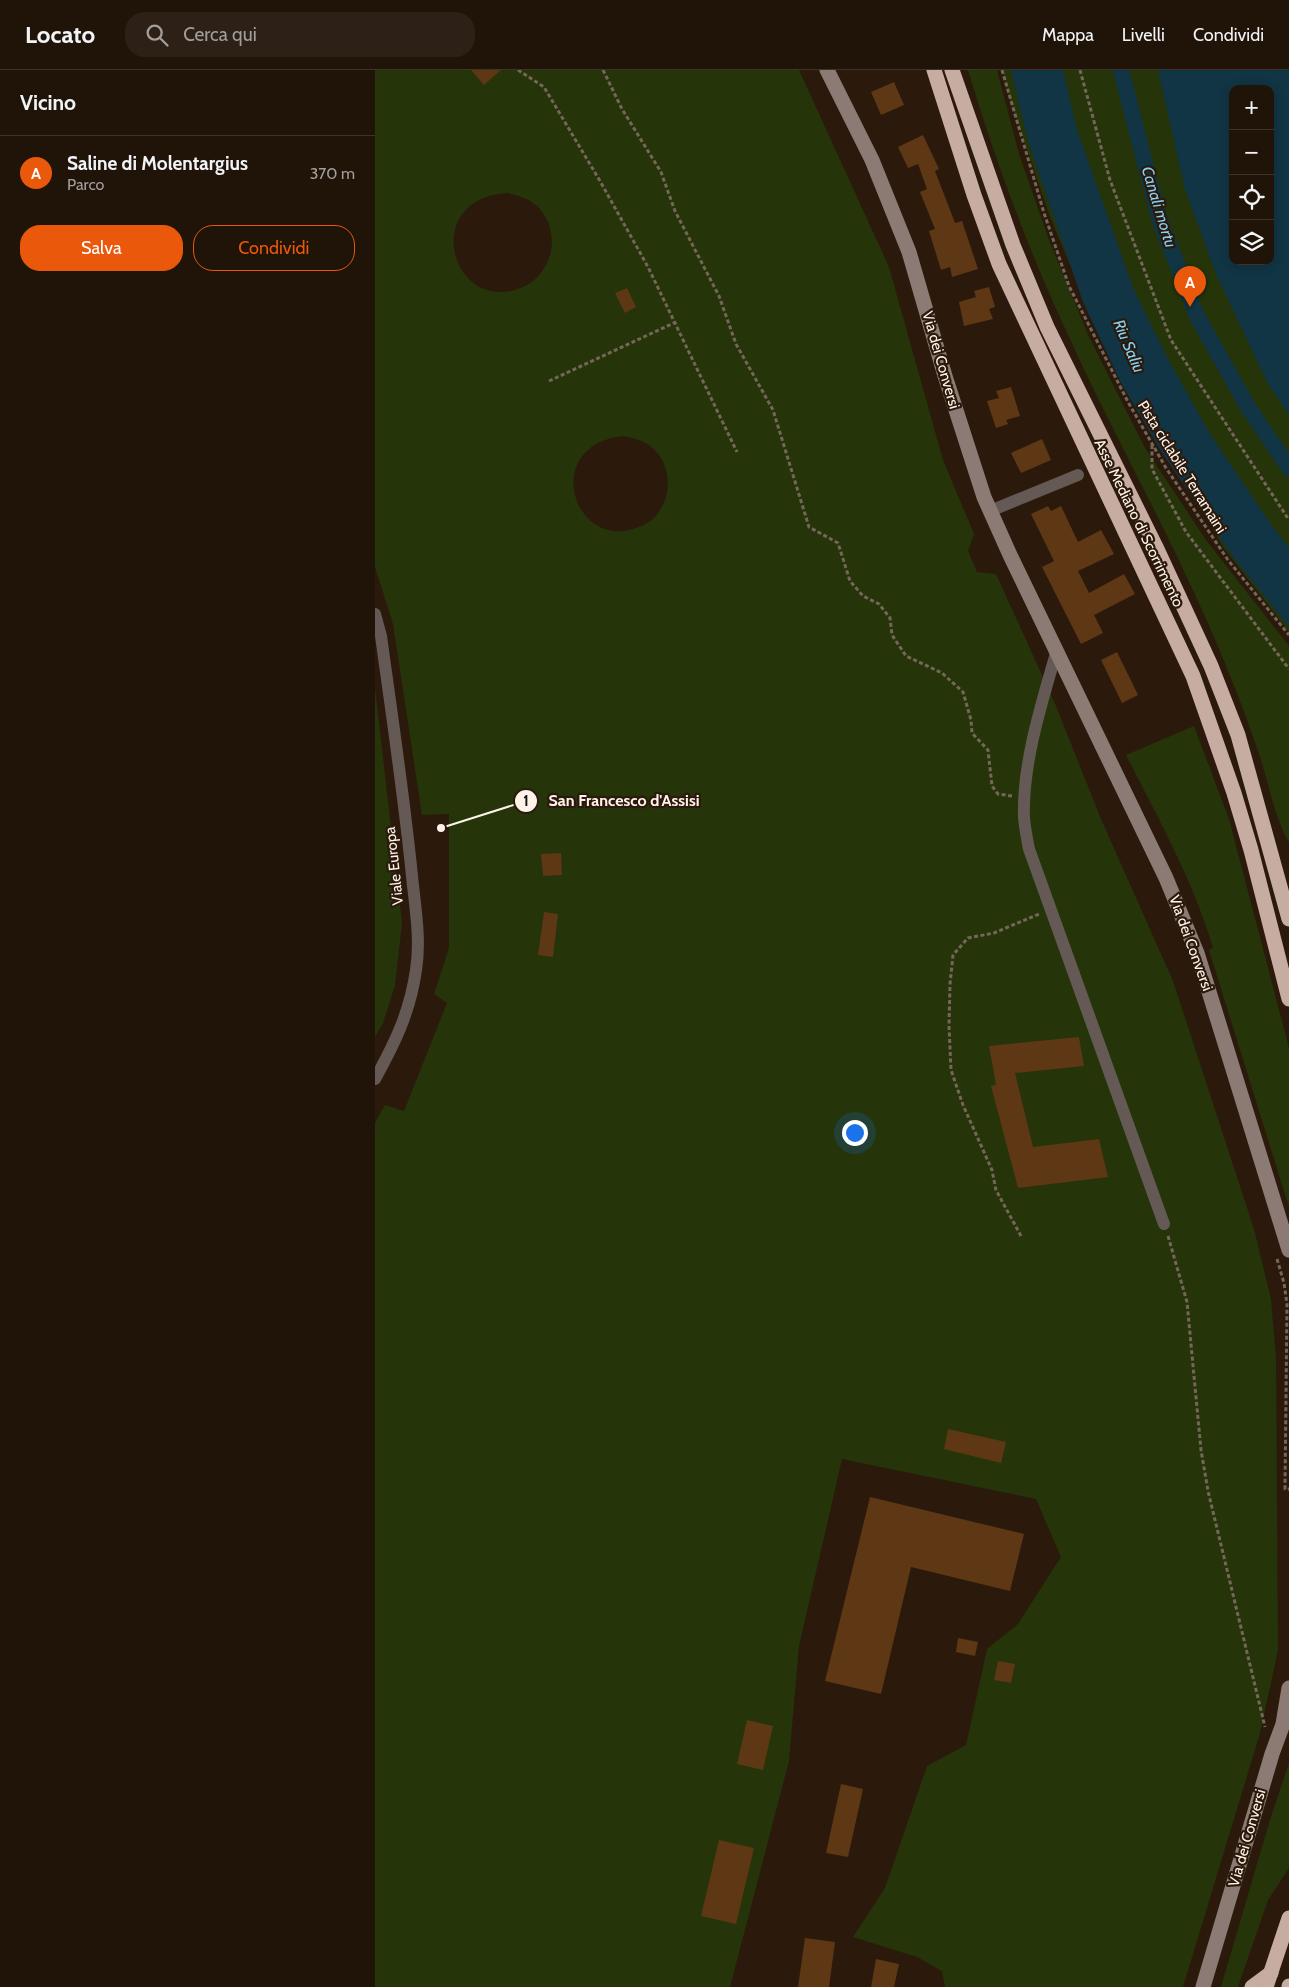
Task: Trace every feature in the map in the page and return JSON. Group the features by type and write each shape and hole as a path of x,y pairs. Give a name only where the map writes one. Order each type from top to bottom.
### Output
{"highway":[{"name":"Asse Mediano di Scorrimento","path":"934,70 974,196 999,264 1193,676 1246,831 1289,999"},
{"name":"Asse Mediano di Scorrimento","path":"953,70 1013,245 1047,327 1156,547 1211,666 1237,735 1289,918"},
{"path":"1252,1987 1269,1980 1289,1918"}],"street":[{"name":"Via dei Conversi","path":"827,70 872,160 909,252 969,454 990,511 1185,921 1200,962 1282,1253"},
{"path":"990,511 1078,475"},
{"name":"Viale Europa","path":"375,614 381,636 410,851 418,939 416,969 409,1006 396,1042 375,1079"},
{"path":"1057,650 1043,696 1024,797 1024,820 1029,848 1164,1224"},
{"name":"Via dei Conversi","path":"1203,1987 1272,1754 1283,1724 1289,1688"}],"path":[{"path":"518,70 537,82 551,98 639,250 676,322 737,452"},
{"path":"603,70 622,109 661,172 675,211 719,296 735,344 773,410 809,527 837,542 849,581 863,596 879,604 890,618 891,635 906,656 943,673 963,692 973,733 988,750 992,786 998,794 1024,797"},
{"name":"Pista ciclabile Terramaini","path":"1002,70 1041,204 1069,286 1128,402 1166,468 1228,560 1289,634"},
{"path":"1080,70 1110,180 1171,340 1289,520"},
{"path":"549,381 676,322"},
{"path":"1152,445 1152,469 1186,532 1289,669"},
{"path":"1021,1236 996,1190 992,1170 963,1104 951,1070 949,1026 953,955 968,938 994,933 1051,910"},
{"path":"1164,1224 1187,1302 1201,1450 1208,1491 1272,1754"},
{"path":"1282,1253 1287,1304 1285,1489 1289,1489"}],"green space":[{"path":"375,70 799,70 889,267 943,460 974,534 968,551 977,572 996,574 1056,706 1101,819 1173,981 1254,1229 1271,1299 1276,1358 1278,1650 1260,1733 1183,1987 945,1987 942,1971 917,1957 853,1937 885,1888 927,1766 966,1745 987,1649 1018,1624 1061,1557 1036,1499 842,1459 799,1646 789,1761 730,1987 375,1987 375,1123 385,1105 404,1111 447,1003 434,994 449,948 449,814 422,815 393,624 375,567","holes":["508,193 529,200 539,208 549,224 552,241 551,250 545,266 530,283 511,291 489,291 472,282 460,267 454,249 455,230 464,212 481,199","624,436 649,445 657,453 667,472 667,493 658,513 650,521 633,529 612,531 594,524 581,510 575,493 574,474 582,457 598,443"]},
{"path":"968,70 997,70 1019,154 1049,240 1089,337 1145,448 1206,540 1289,646 1289,843 1279,821 1262,763 1245,716 1210,627 1081,362 1037,264 1000,168"},
{"path":"1003,70 1289,70 1289,632 1223,547 1114,354 1068,260 1049,214 1007,91"},
{"path":"375,688 402,923 395,985 383,1023 375,1037"},
{"path":"1194,726 1229,819 1289,1048 1289,1207 1209,950 1213,948 1205,923 1174,850 1126,755"},
{"path":"1289,1763 1289,1868 1268,1900 1238,1987 1221,1987 1269,1823"}],"water":[{"name":"Riu Saliu","path":"1011,70 1063,70 1077,130 1133,288 1168,359 1210,434 1272,526 1289,547 1289,627 1233,557 1162,453 1121,383 1083,302 1028,141"},
{"path":"1158,70 1289,70 1289,415 1267,382 1216,274 1185,189"}],"building":[{"path":"471,70 501,70 484,85"},
{"path":"894,82 904,105 881,115 871,92"},
{"path":"923,135 939,169 935,171 955,223 962,221 978,269 952,277 950,267 941,270 929,231 935,229 920,192 927,189 918,164 908,168 898,147"},
{"path":"989,287 995,307 989,309 993,319 964,326 959,302 976,297 974,291"},
{"path":"627,288 636,307 625,313 615,293"},
{"path":"1011,387 1020,416 1006,420 1008,424 996,428 987,401 999,398 996,391"},
{"path":"1042,439 1051,460 1021,473 1011,453"},
{"path":"1048,506 1051,511 1061,506 1078,542 1101,530 1114,554 1078,571 1089,593 1124,574 1135,594 1094,615 1103,633 1081,644 1042,567 1054,561 1031,514"},
{"path":"1117,652 1138,695 1122,703 1101,660"},
{"path":"561,853 562,875 543,876 541,854"},
{"path":"544,912 558,914 553,957 538,955"},
{"path":"1079,1037 1084,1066 1015,1073 1033,1147 1099,1139 1108,1177 1018,1188 991,1086 996,1085 989,1046"},
{"path":"948,1429 1006,1442 1001,1463 944,1449"},
{"path":"870,1497 1024,1534 1010,1591 911,1567 881,1694 825,1681"},
{"path":"958,1638 978,1642 975,1656 956,1652"},
{"path":"998,1661 1015,1664 1011,1683 994,1680"},
{"path":"747,1720 773,1726 763,1770 737,1764"},
{"path":"841,1784 863,1789 848,1857 826,1853"},
{"path":"719,1840 754,1848 736,1924 701,1916"},
{"path":"805,1938 835,1942 829,1987 798,1987"},
{"path":"876,1959 899,1964 894,1987 871,1987"}],"waterway":[{"name":"Canali mortu","path":"1121,70 1159,218 1197,316 1248,407 1289,468"}],"place":[{"name":"Saline di Molentargius","path":"1190,307"},
{"name":"San Francesco d'Assisi","path":"441,828"}]}
